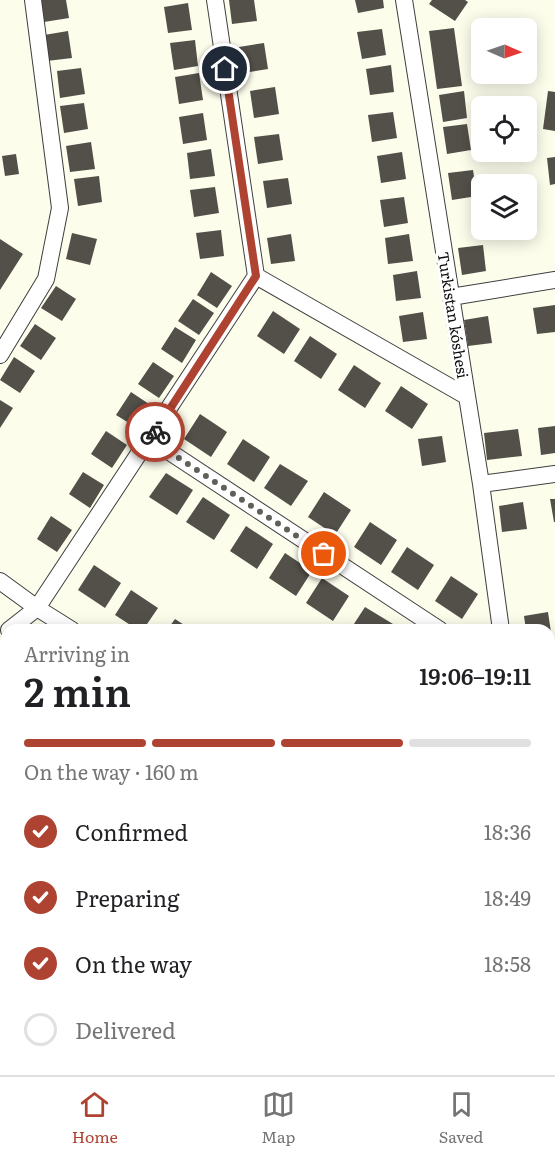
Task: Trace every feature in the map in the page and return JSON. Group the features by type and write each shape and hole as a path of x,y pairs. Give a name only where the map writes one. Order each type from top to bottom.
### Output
{"street":[{"path":"0,356 46,279 60,208 33,0"},
{"path":"16,624 37,608 256,276 215,0"},
{"name":"Turkistan kóshesi","path":"404,0 481,484 500,624"},
{"path":"256,276 466,396"},
{"path":"451,297 555,280"},
{"path":"150,439 431,624"},
{"path":"481,484 555,474"},
{"path":"0,581 62,624"}],"building":[{"path":"41,0 66,0 69,18 44,22"},
{"path":"229,0 254,0 257,21 232,24"},
{"path":"355,0 383,0 384,8 358,13"},
{"path":"432,0 465,0 468,2 455,21 429,4"},
{"path":"188,3 192,30 168,33 164,7"},
{"path":"454,28 462,86 437,89 429,31"},
{"path":"382,29 386,55 362,59 357,32"},
{"path":"68,31 72,58 47,61 44,35"},
{"path":"195,40 198,66 174,70 170,43"},
{"path":"264,43 268,69 243,73 239,47"},
{"path":"391,65 394,92 370,95 366,69"},
{"path":"81,68 85,94 60,98 57,71"},
{"path":"199,73 203,100 179,104 175,77"},
{"path":"275,87 279,114 254,118 250,91"},
{"path":"464,91 467,118 443,122 439,95"},
{"path":"548,91 555,92 555,131 543,129"},
{"path":"84,103 88,129 64,133 60,106"},
{"path":"393,112 397,138 372,142 368,115"},
{"path":"203,113 207,140 183,144 179,117"},
{"path":"467,124 471,150 447,154 443,127"},
{"path":"279,134 283,160 258,164 254,137"},
{"path":"91,142 95,169 70,172 66,146"},
{"path":"211,149 215,176 190,179 187,153"},
{"path":"402,152 406,179 381,183 377,156"},
{"path":"16,154 19,174 5,176 2,156"},
{"path":"555,157 555,184 550,185 547,158"},
{"path":"473,170 471,197 452,200 448,173"},
{"path":"99,176 102,202 78,206 74,179"},
{"path":"288,178 292,204 267,208 263,181"},
{"path":"215,187 219,213 194,217 190,190"},
{"path":"404,197 408,223 384,227 380,200"},
{"path":"221,230 224,256 200,259 196,233"},
{"path":"72,233 97,239 90,265 66,259"},
{"path":"291,234 295,261 271,264 267,238"},
{"path":"409,234 413,261 388,264 385,238"},
{"path":"0,239 23,254 0,290"},
{"path":"483,245 486,271 462,275 458,248"},
{"path":"417,271 421,298 396,301 393,275"},
{"path":"211,272 232,286 217,308 197,295"},
{"path":"56,286 76,299 62,321 41,308"},
{"path":"193,299 214,313 199,335 178,321"},
{"path":"555,305 555,332 537,334 533,308"},
{"path":"273,311 300,329 284,354 257,336"},
{"path":"423,312 427,339 403,342 399,316"},
{"path":"488,316 492,343 468,346 464,320"},
{"path":"35,324 56,338 41,360 20,346"},
{"path":"175,327 196,340 182,363 161,349"},
{"path":"310,336 337,354 321,379 294,361"},
{"path":"14,357 35,371 20,393 0,380"},
{"path":"153,362 174,376 159,398 138,384"},
{"path":"354,365 381,383 365,408 338,390"},
{"path":"401,386 428,404 412,429 385,411"},
{"path":"131,392 152,406 137,428 116,415"},
{"path":"0,400 13,408 0,428"},
{"path":"200,414 227,432 211,457 184,439"},
{"path":"555,426 555,453 541,455 538,428"},
{"path":"518,429 522,456 487,460 484,433"},
{"path":"106,431 127,445 112,468 91,454"},
{"path":"442,436 446,462 422,466 418,439"},
{"path":"243,439 270,457 254,482 227,464"},
{"path":"280,464 308,481 291,506 264,488"},
{"path":"83,472 104,485 90,508 69,494"},
{"path":"166,473 193,490 177,515 149,497"},
{"path":"324,492 351,510 335,535 308,517"},
{"path":"203,497 230,515 214,540 186,522"},
{"path":"550,499 555,499 555,522 554,522"},
{"path":"523,502 527,529 502,532 499,506"},
{"path":"51,516 72,530 57,552 37,539"},
{"path":"370,522 397,540 381,565 354,547"},
{"path":"246,526 273,544 257,569 230,551"},
{"path":"407,547 434,565 418,590 391,572"},
{"path":"285,553 312,571 296,596 269,578"},
{"path":"94,565 121,583 105,608 78,590"},
{"path":"451,576 478,594 462,619 435,601"},
{"path":"322,578 349,596 333,621 306,603"},
{"path":"131,590 158,608 147,624 129,624 115,615"},
{"path":"365,607 393,624 354,624"},
{"path":"548,612 550,624 525,624 524,616"},
{"path":"175,619 183,624 171,624"}],"way so far":[{"path":"155,432 150,439 324,554"}],"route":[{"path":"155,432 256,276 225,69"}]}
